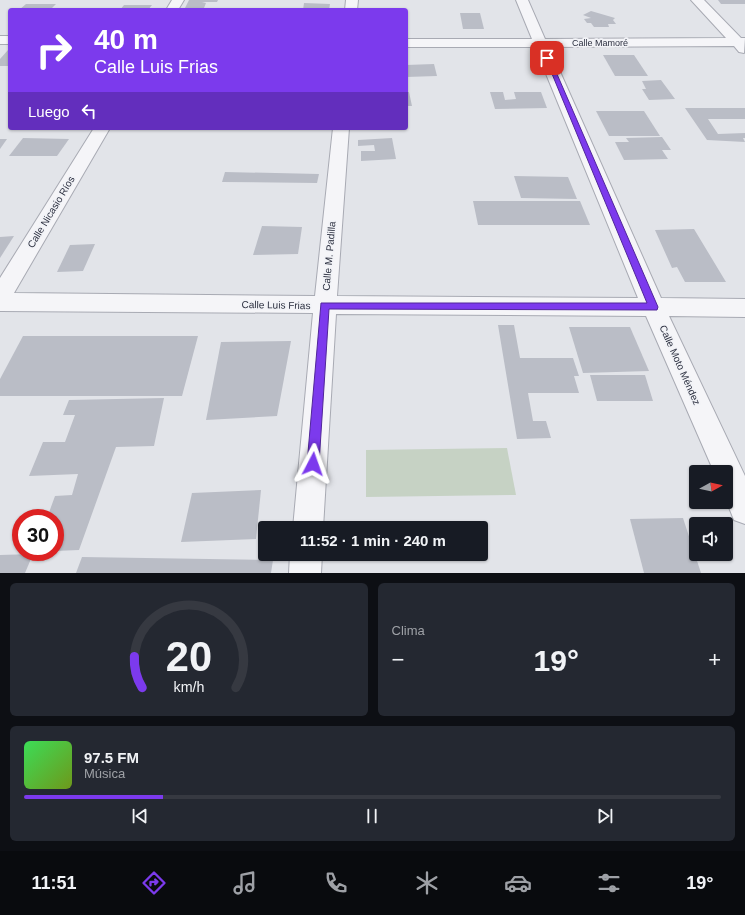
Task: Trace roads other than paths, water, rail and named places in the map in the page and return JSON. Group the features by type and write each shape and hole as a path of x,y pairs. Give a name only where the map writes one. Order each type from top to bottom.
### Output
{"street":[{"name":"Calle Moto Méndez","path":"522,0 653,307 745,509"},
{"path":"697,0 743,45"},
{"name":"Calle Mamoré","path":"408,43 743,45"},
{"name":"Calle Nicasio Ríos","path":"0,297 101,130"},
{"name":"Calle M. Padilla","path":"309,521 325,305 341,130"},
{"name":"Calle Luis Frias","path":"0,302 745,308"},
{"path":"305,573 306,561"}]}
